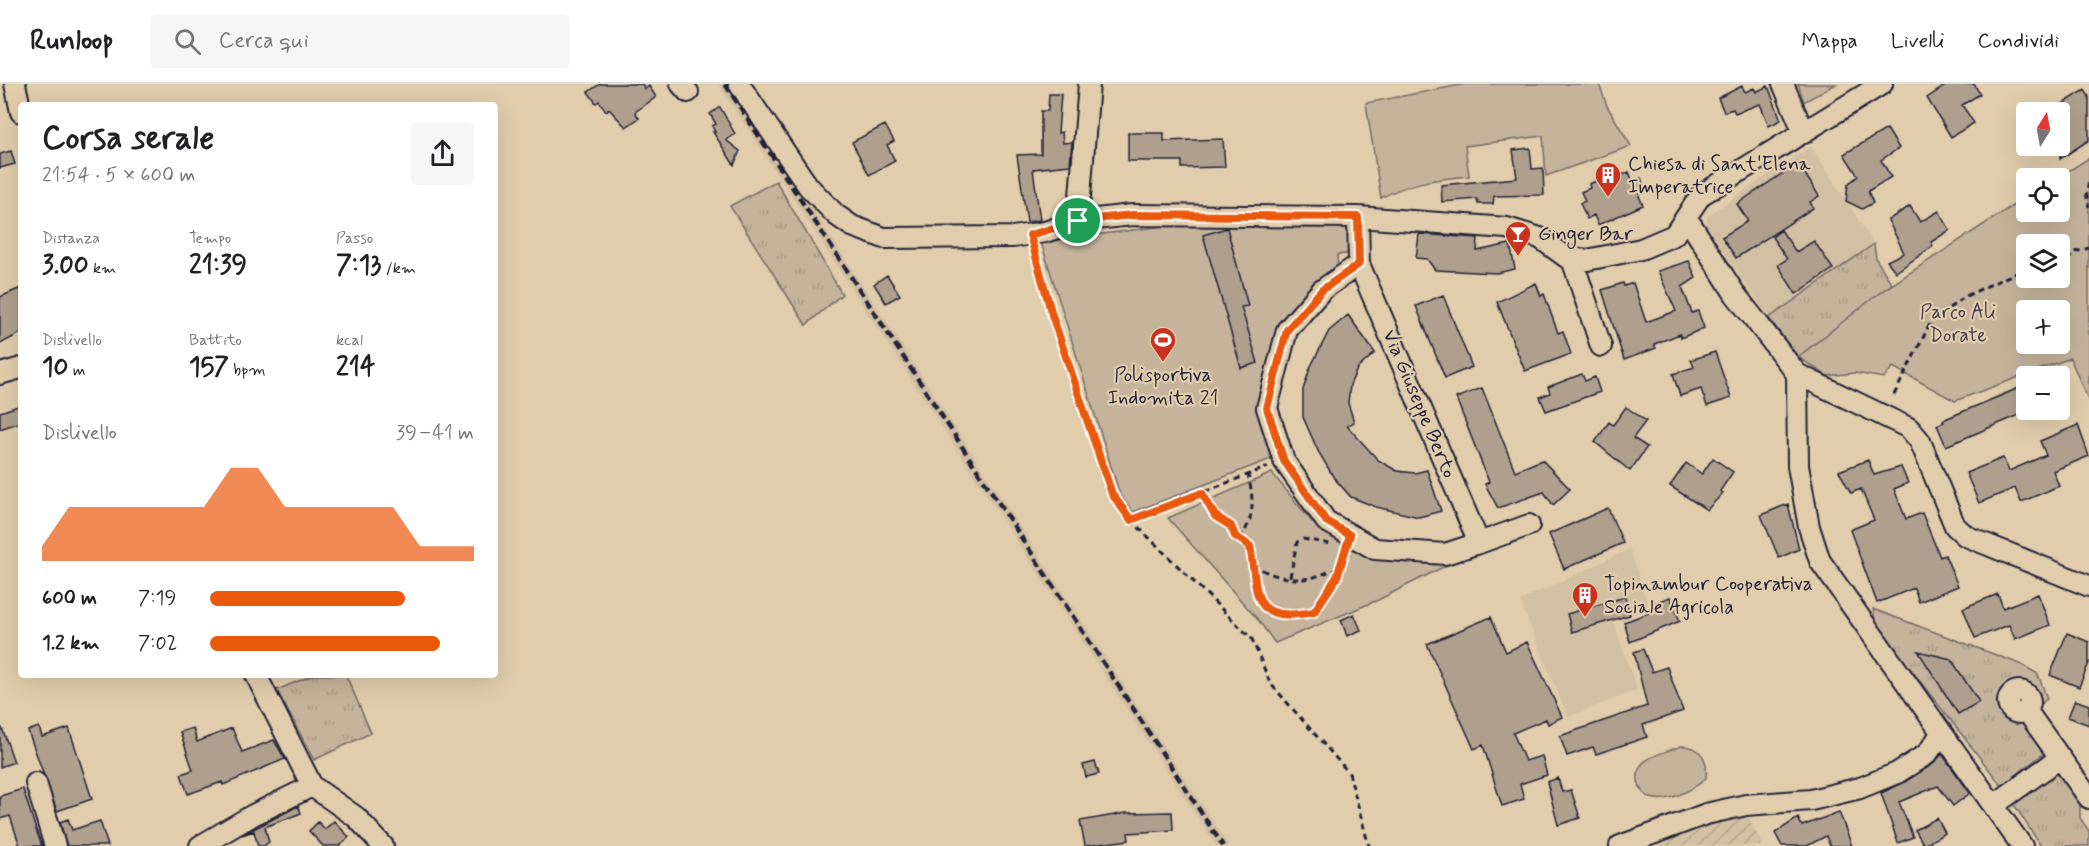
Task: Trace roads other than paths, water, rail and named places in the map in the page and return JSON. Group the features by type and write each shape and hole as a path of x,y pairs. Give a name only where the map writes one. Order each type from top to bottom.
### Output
{"street":[{"path":"15,84 19,102"},
{"path":"739,84 808,186 836,215 852,226 884,238 1030,235 1078,221 1132,215 1358,217 1507,228 1540,238 1572,260 1587,260 1641,249 1674,235 1701,195 1882,84"},
{"path":"1078,221 1089,84"},
{"path":"1783,84 1804,133"},
{"name":"Via Giuseppe Berto","path":"1358,217 1359,264 1479,543"},
{"path":"1687,218 1735,294 1797,374 1909,428 1920,441 1955,526 1966,536 2089,586"},
{"path":"1572,260 1601,346"},
{"path":"1359,264 1322,290 1287,330 1267,408 1284,461 1326,521 1347,540 1375,549 1445,554 1529,525"},
{"path":"0,374 18,369"},
{"path":"1797,374 1802,492 1820,561 1941,734 1958,752 2022,846"},
{"path":"258,678 312,786 356,817 383,846"},
{"path":"2026,710 2089,798"},
{"path":"1620,846 1716,812 1746,805 1811,800 1860,788 1897,773 1928,754 1941,734"},
{"path":"1994,805 2060,758"},
{"path":"36,783 55,846"},
{"path":"200,846 253,815 312,786"}],"railway":[{"path":"725,84 1223,846"}],"place":[{"name":"Chiesa di Sant'Elena Imperatrice","path":"1608,198"},
{"name":"Ginger Bar","path":"1518,257"},
{"name":"Polisportiva Indomita 21","path":"1163,363"},
{"name":"Topinambur Cooperativa Sociale Agricola","path":"1585,618"}],"park label":[{"name":"Parco Ali Dorate","path":"1958,324"}]}
